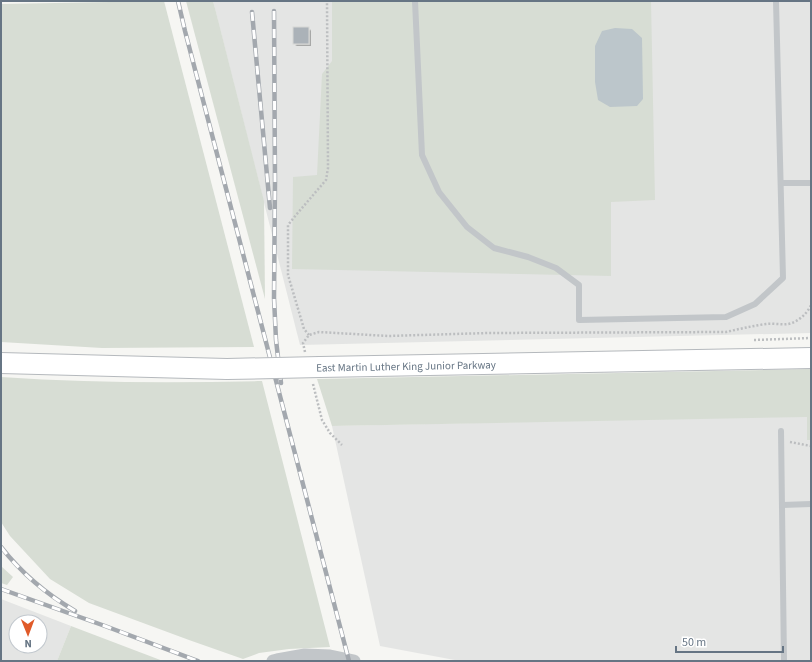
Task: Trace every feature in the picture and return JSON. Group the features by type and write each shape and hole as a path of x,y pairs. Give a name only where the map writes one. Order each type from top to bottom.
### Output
{"main road":[{"name":"East Martin Luther King Junior Parkway","path":"1,363 227,369 313,369 811,358"}],"street":[{"path":"274,661 305,655 330,656 354,661"}],"lane":[{"path":"415,1 422,155 439,192 467,227 494,248 528,257 556,268 579,285 578,320 726,317 755,304 783,278 776,1"},
{"path":"780,183 811,183"},
{"path":"781,431 784,661"},
{"path":"782,505 811,504"}],"path":[{"path":"309,335 304,329 288,275 288,225 326,180 328,168 327,1"},
{"path":"342,445 330,434 322,420 313,369 303,342 309,335 319,332 388,336 496,333 726,332 770,323 787,324 798,320 808,311 811,305"},
{"path":"781,440 811,446"}],"shaded area":[{"path":"164,1 254,347 102,348 1,342 1,4"},
{"path":"186,1 213,1 216,12 264,201 265,299"},
{"path":"213,1 811,1 811,333 300,345"},
{"path":"332,1 651,1 655,200 611,202 611,276 292,269 293,177 317,175 322,74 332,61"},
{"path":"615,28 632,29 642,38 643,99 637,106 610,107 598,100 595,82 595,46 602,31"},
{"path":"811,369 811,440 807,440 807,417 332,426 317,379"},
{"path":"1,377 132,382 262,381 330,647 289,649 259,653 243,659 89,603 50,579 10,536 1,522"},
{"path":"793,416 808,417 807,440 811,440 811,661 460,661 380,646 332,426"},
{"path":"1,566 13,577 7,585 1,583"},
{"path":"1,599 40,614 8,614 8,654 48,654 48,617 71,626 57,661 1,661"},
{"path":"71,626 163,661 57,661"}],"building":[{"path":"293,27 309,27 309,44 293,44"}],"railway":[{"path":"178,1 349,661"},
{"path":"274,11 274,298 276,340 281,383"},
{"path":"252,12 270,208"},
{"path":"1,547 17,566 35,583 54,598 75,611"},
{"path":"1,589 198,661"}]}
